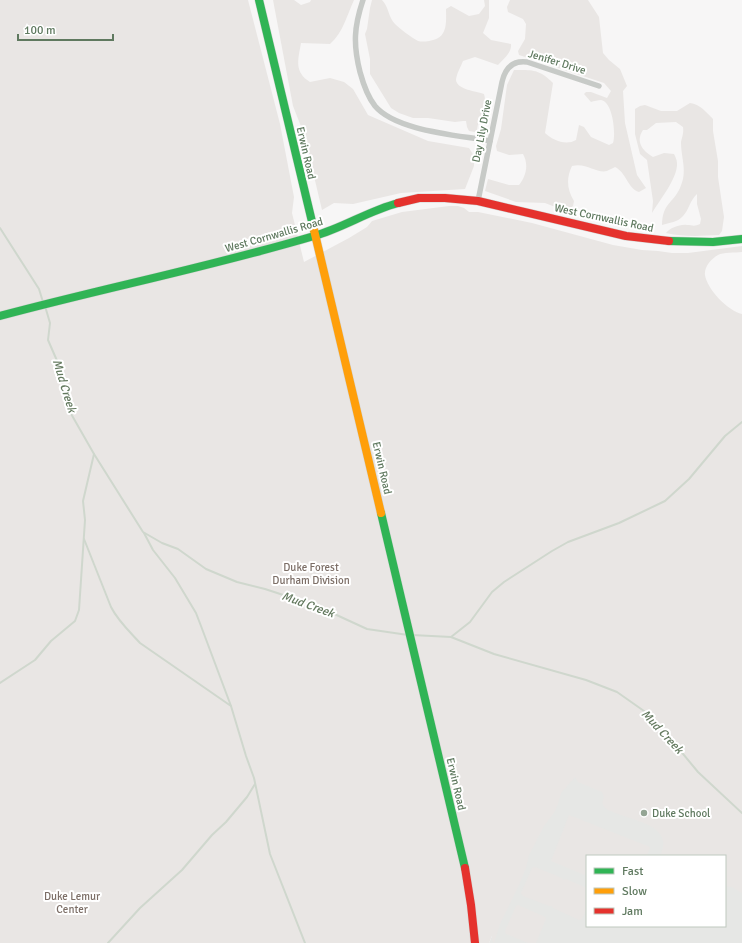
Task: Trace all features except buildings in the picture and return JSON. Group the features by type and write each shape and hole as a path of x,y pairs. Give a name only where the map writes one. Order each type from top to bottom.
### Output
{"main road":[{"name":"Erwin Road","path":"259,0 447,793 468,886 475,943"},
{"name":"West Cornwallis Road","path":"0,316 214,263 315,236 336,228 369,212 409,200 445,198 478,201 626,236 649,240 697,242 742,239"}],"street":[{"path":"363,0 355,29 357,57 362,79 369,96 376,107 391,119 412,127 490,141"},
{"name":"Jenifer Drive","path":"510,66 518,61 527,62 598,86"},
{"name":"Day Lily Drive","path":"478,201 504,73 510,66"}],"shaded area":[{"name":"Duke School","path":"603,681 742,769 742,943 489,943"}],"green space":[{"name":"Duke Forest Durham Division","path":"0,0 248,0 280,124 294,197 292,213 304,262 349,238 367,227 372,221 402,212 449,206 458,206 469,212 478,212 532,223 613,245 642,250 688,253 742,246 742,252 723,253 715,257 708,264 705,275 710,287 719,299 731,309 742,314 742,893 732,887 726,886 726,855 660,855 663,841 661,835 656,830 642,822 608,810 603,805 604,797 602,792 578,782 575,777 561,793 554,813 544,826 529,855 526,868 500,924 494,943 492,936 489,943 0,943"},
{"path":"273,0 294,0 301,5 310,2 311,0 354,0 338,35 330,44 301,43 298,65 301,74 310,82 330,78 344,82 353,89 368,115 428,141 469,148 474,156 474,166 465,189 401,193 353,204 334,203 322,210 304,134 293,106"},
{"path":"372,0 382,0 395,24 415,40 424,42 436,39 443,33 446,25 446,9 451,6 469,16 479,14 485,6 484,0 489,0 489,18 483,33 491,40 511,44 511,47 507,56 498,65 475,57 463,61 459,70 456,80 460,86 468,90 484,94 484,108 475,132 469,131 466,121 455,122 428,118 413,118 399,113 391,108 370,74 370,59 365,34"},
{"path":"510,0 588,0 599,17 603,53 620,69 627,86 623,91 625,123 637,175 646,188 639,192 632,188 619,169 615,167 607,171 599,171 577,165 572,166 568,179 570,193 574,201 573,206 569,209 563,210 545,203 516,202 485,191 488,179 509,185 519,185 526,170 526,162 523,154 509,155 497,151 496,146 501,129 507,85 514,70 535,71 544,75 553,83 545,133 548,136 559,141 572,142 576,140 579,125 584,127 591,137 609,145 613,143 614,139 613,119 608,106 601,100 591,102 584,94 586,92 591,92 607,98 611,91 604,83 519,55 518,51 525,39 526,24 523,19 508,12 507,7"},
{"path":"690,103 700,107 713,119 713,131 718,161 718,177 724,217 722,231 719,235 686,236 666,233 678,226 695,226 700,224 701,219 697,204 697,194 685,214 679,220 662,225 664,212 677,194 684,176 681,148 683,127 676,122 656,123 647,130 643,130 641,134 641,146 649,155 653,157 664,153 674,154 677,162 674,175 668,189 652,213 653,201 647,160 640,154 635,134 635,109 645,105 661,111 677,111"},
{"path":"569,815 650,847 647,855 586,855 586,876 551,861"},
{"path":"535,867 562,878 563,880 566,879 586,888 586,910 582,919 579,920 553,908 552,906 523,896 521,893 532,868"},
{"path":"518,905 545,917 546,919 536,943 528,943 506,934 505,931 516,906"}],"waterway":[{"name":"Mud Creek","path":"0,228 39,289 43,302"},
{"name":"Mud Creek","path":"45,306 50,323 48,340 58,363 70,412 94,454 143,532 162,543 178,549 206,569 237,582 265,589 317,606 367,629 408,635"},
{"path":"451,637 470,622 492,592 504,582 552,551 568,542 619,523 665,501 689,479 725,436 742,422"},
{"path":"0,683 35,660 51,641 75,621 79,610 85,520 83,501 94,454"},
{"path":"144,533 153,550 175,578 196,613 231,706 254,778 270,854 305,943"},
{"path":"84,539 111,607 124,626 140,643 231,706"},
{"name":"Mud Creek","path":"412,635 451,637 494,654 586,680 617,692 644,711 669,737 698,772 742,813"},
{"path":"108,943 140,908 182,870 212,835 226,822 247,797 255,784"}],"traffic: fast":[{"path":"259,0 314,230"},
{"path":"0,316 196,268 325,233 376,210 398,203"},
{"path":"669,241 713,242 742,239"},
{"path":"381,513 465,868"}],"traffic: slow":[{"path":"314,230 381,513"}],"traffic: jam":[{"path":"398,203 419,198 445,198 478,201 626,236 669,241"},
{"path":"465,868 475,943"}],"place":[{"name":"Duke School","path":"644,813"}],"park label":[{"name":"Duke Lemur Center","path":"72,902"}]}
